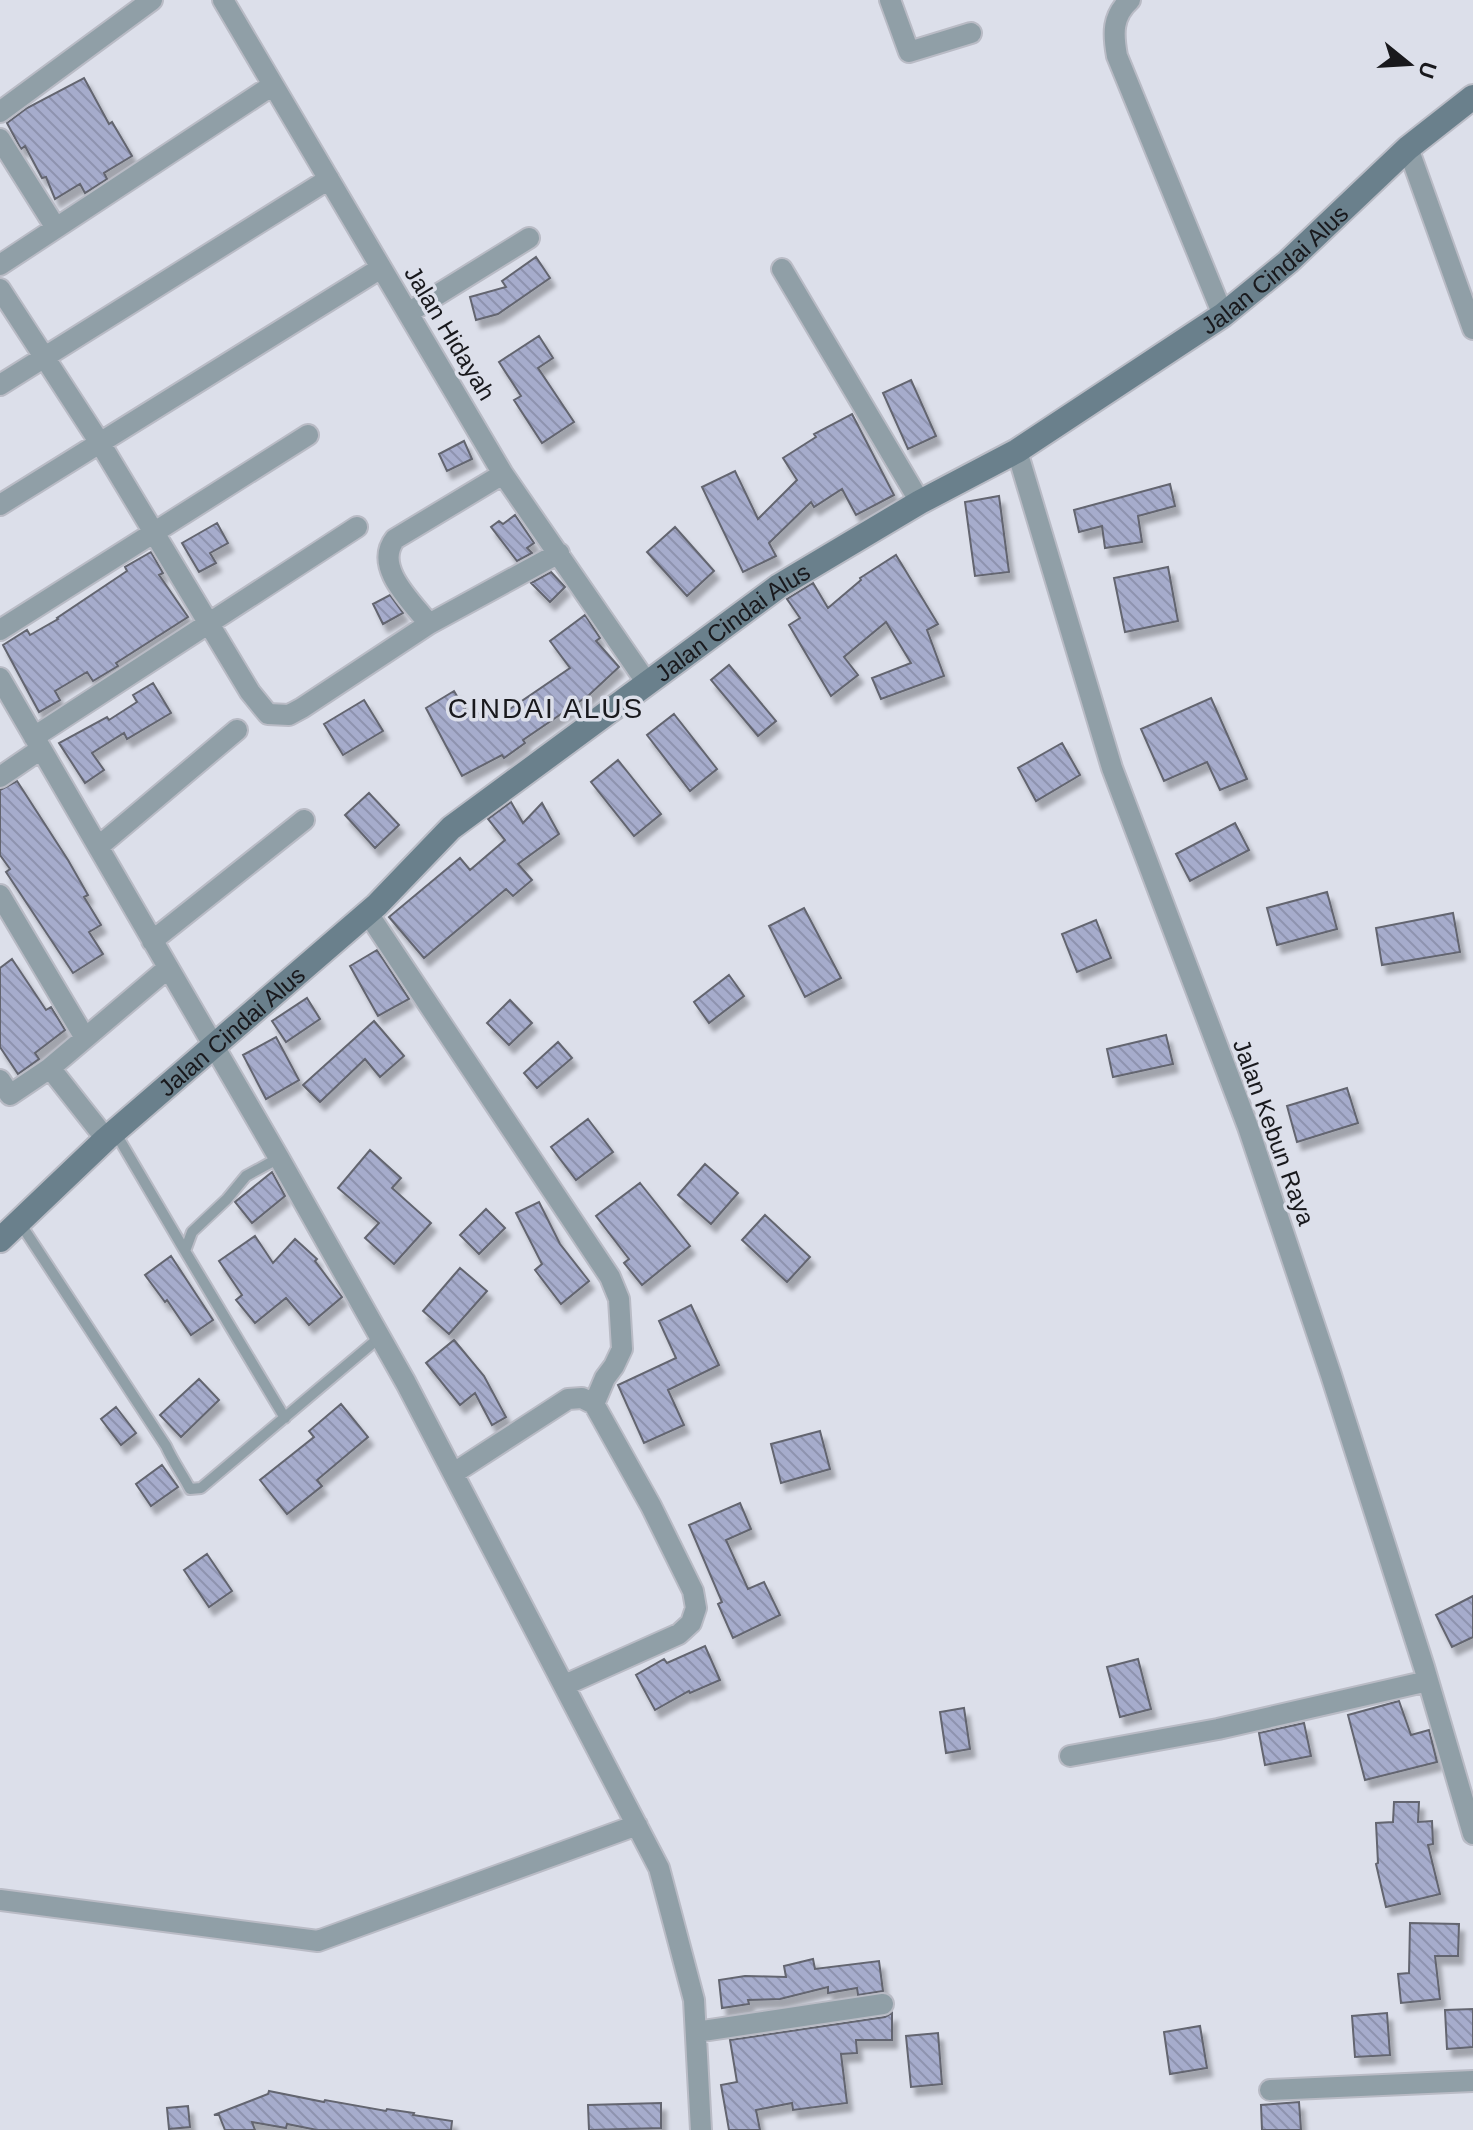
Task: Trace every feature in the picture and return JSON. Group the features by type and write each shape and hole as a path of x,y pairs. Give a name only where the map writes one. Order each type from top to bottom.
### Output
{"street":[{"path":"0,112 152,0"},
{"name":"Jalan Hidayah","path":"223,0 503,474 647,683"},
{"path":"890,0 909,52 971,33"},
{"path":"1124,2 1113,36 1117,56 1223,315"},
{"path":"0,265 273,85"},
{"name":"Jalan Cindai Alus","path":"0,1240 110,1136 367,912 451,828 779,586 920,502 1017,451 1223,315 1288,262 1408,148 1473,97"},
{"path":"0,139 56,228"},
{"path":"1408,148 1473,329"},
{"path":"0,385 329,179"},
{"path":"408,313 529,238"},
{"path":"0,505 381,268"},
{"path":"782,269 920,502"},
{"path":"0,289 46,356 261,708 276,716 289,715 302,708 429,624 559,553"},
{"path":"0,630 308,435"},
{"name":"Jalan Kebun Raya","path":"1017,451 1112,768 1248,1127 1336,1389 1473,1834"},
{"path":"429,624 392,574 386,554 389,546 395,539 503,474"},
{"path":"0,777 38,743 210,623 357,527"},
{"path":"0,678 380,1337 659,1868 694,2000 701,2130"},
{"path":"98,847 237,730"},
{"path":"152,941 304,820"},
{"path":"0,895 85,1038"},
{"path":"367,912 610,1277 619,1299 622,1349 594,1404"},
{"path":"3,1093 50,1068 168,968"},
{"path":"50,1068 110,1136"},
{"path":"454,1473 568,1399 582,1398 594,1404 651,1506 693,1591 696,1608 691,1623 679,1634 565,1685"},
{"path":"1070,1756 1218,1729 1428,1681"},
{"path":"0,1900 318,1941 637,1825"},
{"path":"696,2032 883,2004"},
{"path":"1270,2090 1473,2081"}],"lane":[{"path":"110,1136 185,1251 285,1418"},
{"path":"185,1251 192,1232 246,1176 279,1158"},
{"path":"19,1221 166,1446 179,1476 190,1489 201,1488 380,1337"}],"building":[{"path":"84,78 109,124 112,122 132,156 104,173 107,179 85,193 80,184 55,199 46,177 42,178 25,146 21,149 7,123 27,108"},
{"path":"536,257 550,278 498,314 476,320 470,297 506,287 502,281"},
{"path":"539,336 553,358 538,368 574,422 542,443 514,400 521,396 499,362"},
{"path":"911,380 936,436 908,449 883,393"},
{"path":"852,414 894,495 856,515 842,489 814,507 811,502 769,543 776,556 743,572 702,487 735,471 758,519 797,480 783,458 816,437 814,434"},
{"path":"464,441 472,459 447,471 439,454"},
{"path":"1170,484 1175,506 1138,516 1142,542 1105,548 1102,526 1079,532 1074,510"},
{"path":"999,496 1009,572 975,576 965,502"},
{"path":"515,515 534,543 527,548 532,553 517,561 491,527 499,521 503,524"},
{"path":"217,523 228,543 210,553 216,563 199,572 182,543"},
{"path":"675,527 714,571 687,596 647,552"},
{"path":"151,552 163,573 159,575 188,617 93,681 87,672 55,691 60,700 39,712 3,645 27,630 30,635 58,619 127,571 125,567"},
{"path":"896,555 938,624 927,630 944,676 881,699 872,678 911,663 886,622 844,657 858,675 831,696 789,625 800,618 787,599 813,583 828,608 860,578"},
{"path":"1168,567 1178,621 1125,632 1114,578"},
{"path":"551,572 565,587 550,602 531,583"},
{"path":"390,595 403,613 383,624 373,604"},
{"path":"585,615 600,638 596,641 619,667 589,695 523,740 525,743 504,758 502,755 462,776 426,708 454,691 471,719 496,701 504,713 570,668 550,641"},
{"path":"729,665 776,721 758,736 711,680"},
{"path":"153,683 171,713 127,739 124,733 92,753 104,770 85,783 59,743 107,717 109,720 137,702 133,695"},
{"path":"1211,698 1247,779 1220,790 1207,762 1164,781 1141,729"},
{"path":"364,700 383,731 343,755 324,724"},
{"path":"674,714 717,769 690,791 647,735"},
{"path":"1062,743 1080,775 1036,801 1018,768"},
{"path":"618,760 661,814 634,836 591,782"},
{"path":"17,781 68,860 88,895 84,897 101,925 89,932 103,954 73,973 6,872 10,869 0,855 0,790"},
{"path":"369,793 399,825 375,848 345,815"},
{"path":"511,802 523,823 542,803 559,834 518,864 532,880 513,896 506,889 424,958 389,917 460,858 470,870 505,840 488,819"},
{"path":"1235,823 1249,850 1190,881 1176,854"},
{"path":"1327,892 1337,929 1277,945 1267,908"},
{"path":"804,908 841,978 805,997 769,926"},
{"path":"1453,913 1460,952 1382,965 1376,928"},
{"path":"1096,920 1111,958 1077,972 1062,934"},
{"path":"377,950 409,999 378,1016 350,966"},
{"path":"12,959 46,1010 51,1007 65,1030 35,1053 39,1059 18,1074 0,1047 0,968"},
{"path":"729,975 744,996 709,1023 694,1002"},
{"path":"307,998 320,1019 286,1042 272,1021"},
{"path":"510,1000 532,1023 509,1045 487,1023"},
{"path":"374,1021 404,1056 380,1077 365,1059 320,1102 303,1085"},
{"path":"1166,1035 1173,1064 1113,1077 1107,1049"},
{"path":"276,1037 299,1080 266,1099 243,1055"},
{"path":"558,1042 572,1058 537,1088 524,1073"},
{"path":"1347,1088 1358,1123 1297,1142 1287,1106"},
{"path":"588,1119 613,1152 576,1180 551,1147"},
{"path":"370,1150 401,1178 392,1188 431,1223 394,1264 365,1238 379,1223 338,1188"},
{"path":"705,1164 738,1193 711,1224 678,1195"},
{"path":"272,1172 285,1196 252,1223 235,1202"},
{"path":"640,1183 690,1246 642,1285 624,1263 629,1259 596,1216"},
{"path":"539,1202 560,1244 589,1281 561,1304 535,1270 542,1264 516,1213"},
{"path":"486,1209 505,1228 479,1254 460,1235"},
{"path":"765,1215 810,1257 787,1282 742,1240"},
{"path":"255,1236 273,1263 295,1239 317,1259 315,1261 342,1297 309,1325 286,1298 255,1323 236,1300 242,1295 219,1261"},
{"path":"171,1256 213,1320 191,1335 145,1275"},
{"path":"460,1268 487,1291 449,1334 423,1311"},
{"path":"691,1305 719,1365 668,1390 684,1425 644,1443 618,1385 676,1358 659,1321"},
{"path":"454,1340 484,1376 506,1417 492,1425 475,1393 460,1405 426,1363"},
{"path":"199,1379 219,1400 181,1437 160,1415"},
{"path":"341,1404 368,1437 317,1480 322,1486 287,1514 260,1480 314,1437 309,1431"},
{"path":"116,1407 136,1433 121,1445 101,1419"},
{"path":"820,1431 830,1469 781,1483 771,1444"},
{"path":"162,1465 178,1487 151,1506 136,1484"},
{"path":"740,1503 751,1529 726,1540 748,1589 764,1582 780,1615 733,1638 718,1604 722,1602 689,1525"},
{"path":"207,1554 232,1591 209,1607 184,1570"},
{"path":"1473,1596 1473,1637 1452,1647 1436,1615"},
{"path":"705,1646 720,1680 689,1691 655,1710 636,1675 664,1659 667,1663"},
{"path":"1138,1659 1151,1709 1120,1717 1107,1667"},
{"path":"1399,1701 1411,1735 1429,1730 1437,1762 1365,1780 1348,1715"},
{"path":"964,1708 970,1749 946,1753 940,1712"},
{"path":"1304,1723 1311,1756 1265,1765 1259,1733"},
{"path":"1394,1802 1419,1802 1418,1822 1432,1821 1433,1844 1428,1845 1440,1894 1386,1907 1376,1864 1376,1823 1393,1822"},
{"path":"1410,1923 1459,1924 1458,1956 1435,1956 1440,1999 1401,2003 1398,1974 1409,1973"},
{"path":"813,1959 815,1969 879,1961 883,1991 858,1995 857,1988 828,1993 828,1987 780,1999 748,2000 749,2004 722,2008 719,1980 745,1976 786,1977 784,1966"},
{"path":"1473,2009 1473,2047 1447,2049 1445,2010"},
{"path":"892,2013 892,2040 856,2040 857,2053 841,2054 847,2103 793,2110 792,2103 756,2110 760,2130 729,2130 721,2085 737,2082 730,2040 885,2017"},
{"path":"1387,2013 1390,2055 1355,2057 1352,2016"},
{"path":"1200,2026 1207,2068 1170,2074 1164,2032"},
{"path":"938,2033 942,2084 911,2087 906,2036"},
{"path":"269,2091 452,2121 451,2130 317,2130 252,2122 255,2130 225,2130 219,2115 214,2115"},
{"path":"1299,2102 1301,2130 1262,2130 1261,2105"},
{"path":"661,2103 661,2128 589,2130 588,2105"},
{"path":"188,2106 190,2127 169,2129 167,2108"}],"district":[{"name":"CINDAI ALUS","path":"546,708"}]}
